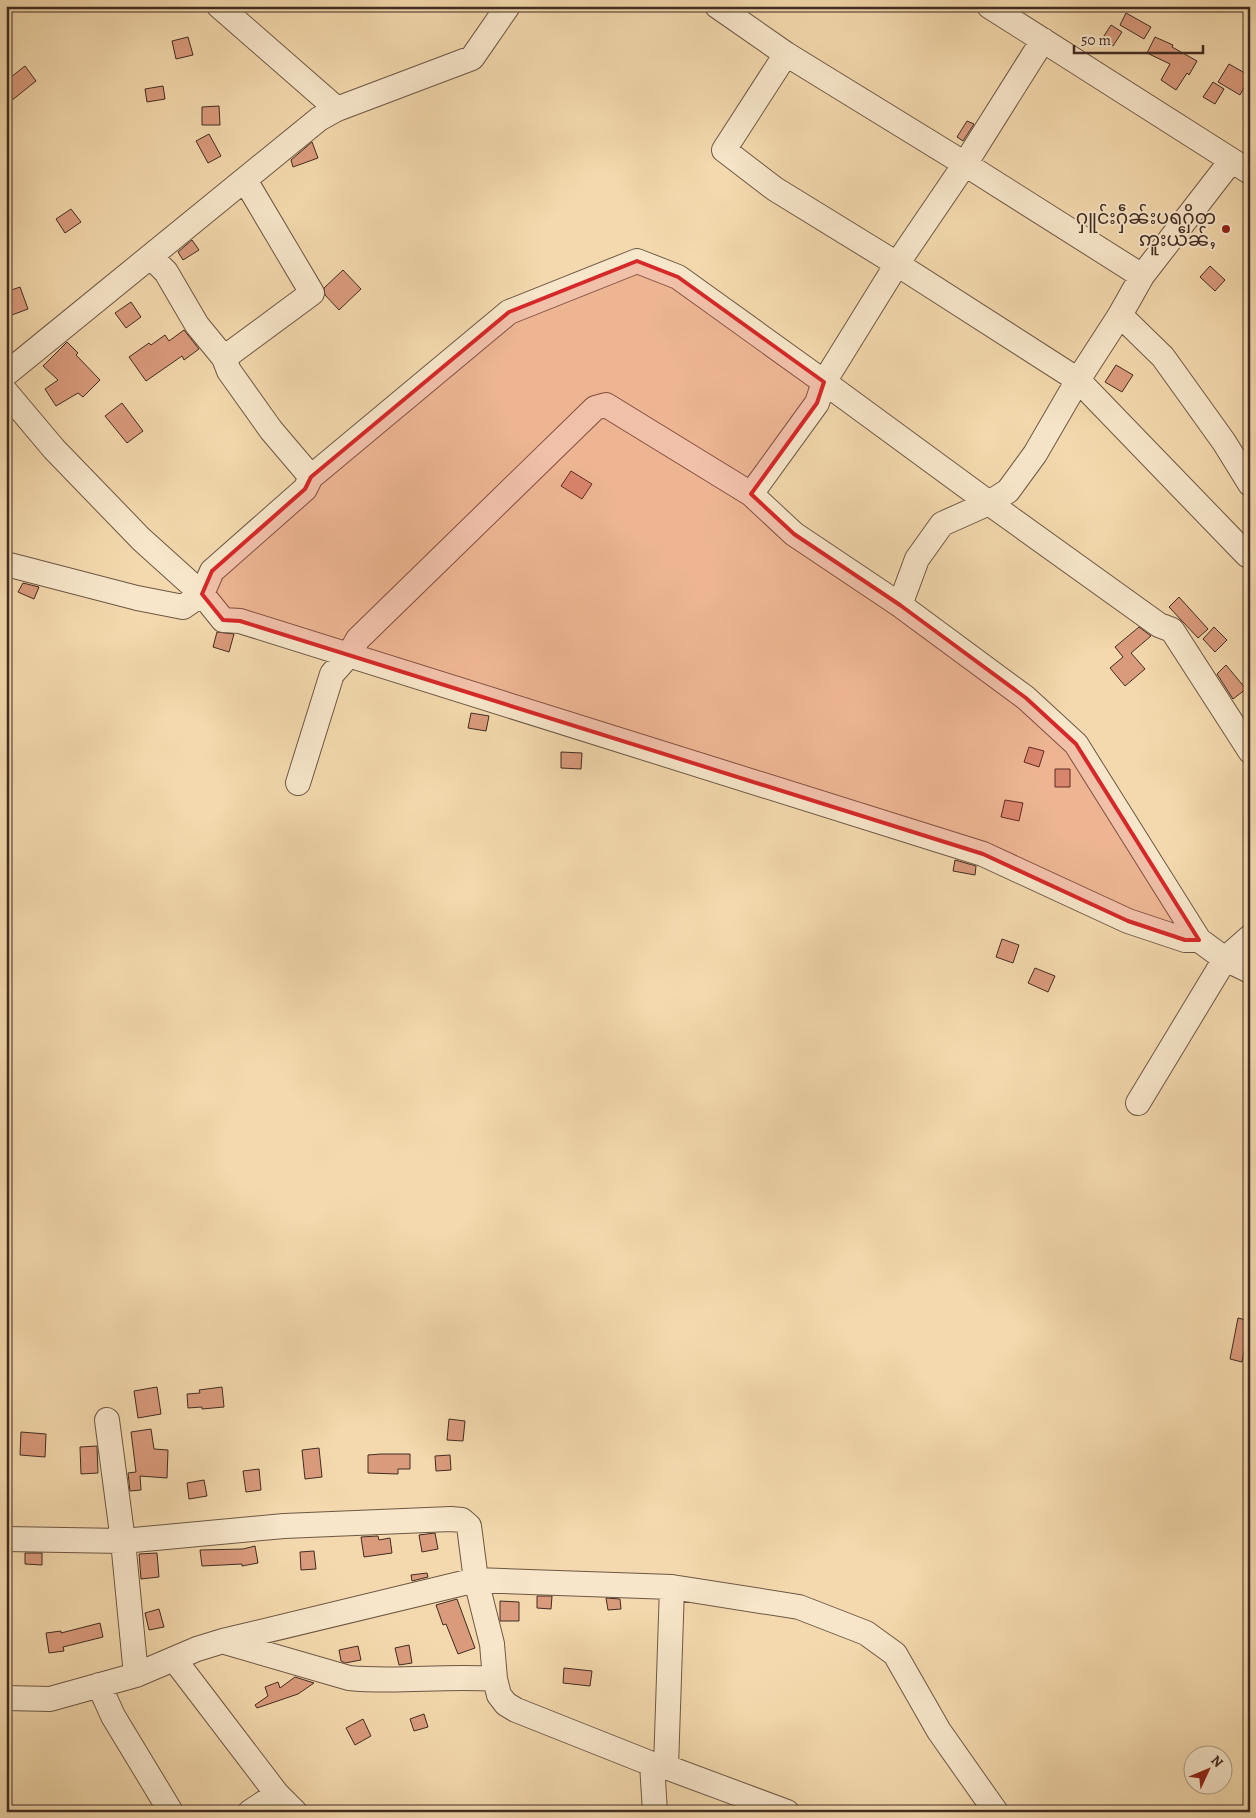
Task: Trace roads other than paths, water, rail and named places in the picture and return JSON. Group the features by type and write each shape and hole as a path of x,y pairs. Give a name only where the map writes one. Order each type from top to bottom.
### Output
{"street":[{"path":"218,6 337,109"},
{"path":"6,374 319,118 337,109 472,58 508,6"},
{"path":"717,6 786,54 1142,276"},
{"path":"900,604 917,559 942,524 989,503 1008,491 1035,454 1142,276 1240,166 989,6"},
{"path":"751,494 817,403 824,382 897,264 965,164 1043,40"},
{"path":"786,54 724,150 775,189 897,264 1078,380 1247,555"},
{"path":"224,358 312,293 245,180"},
{"path":"151,257 166,272 197,325 224,358 230,371 270,430 311,477"},
{"path":"6,564 137,598 183,607 202,594 212,572 305,489 311,477 508,312 637,261 678,277 989,503 1159,624 1172,630 1250,751"},
{"path":"1120,315 1163,357 1224,442 1250,484"},
{"path":"6,392 54,449 141,539 202,594 223,620 240,621 983,854 1128,921 1185,940 1198,940"},
{"path":"298,783 332,674 348,656 358,639 595,408 606,405 751,494 794,534 900,604 1026,698 1076,744 1198,940 1225,959 1250,971"},
{"path":"1138,1103 1225,959 1250,937"},
{"path":"107,1420 123,1541 136,1675"},
{"path":"6,1539 123,1541 284,1526 451,1518 462,1520 469,1526 476,1580 492,1644 495,1679 499,1695 506,1704 516,1710 786,1812"},
{"path":"6,1698 50,1699 136,1675 196,1649 223,1641 476,1580 672,1587 799,1607 866,1633 895,1654 939,1731 996,1812"},
{"path":"656,1812 672,1587"},
{"path":"223,1641 349,1678 369,1680 467,1677 495,1679"},
{"path":"174,1659 276,1794 295,1812"},
{"path":"99,1685 113,1716 171,1812"},
{"path":"250,1812 276,1794"}],"place":[{"name":"ႁူင်းႁဵၼ်းပရႁိတ ဢူးယဵၼ်ႇ","path":"1226,229"}]}
